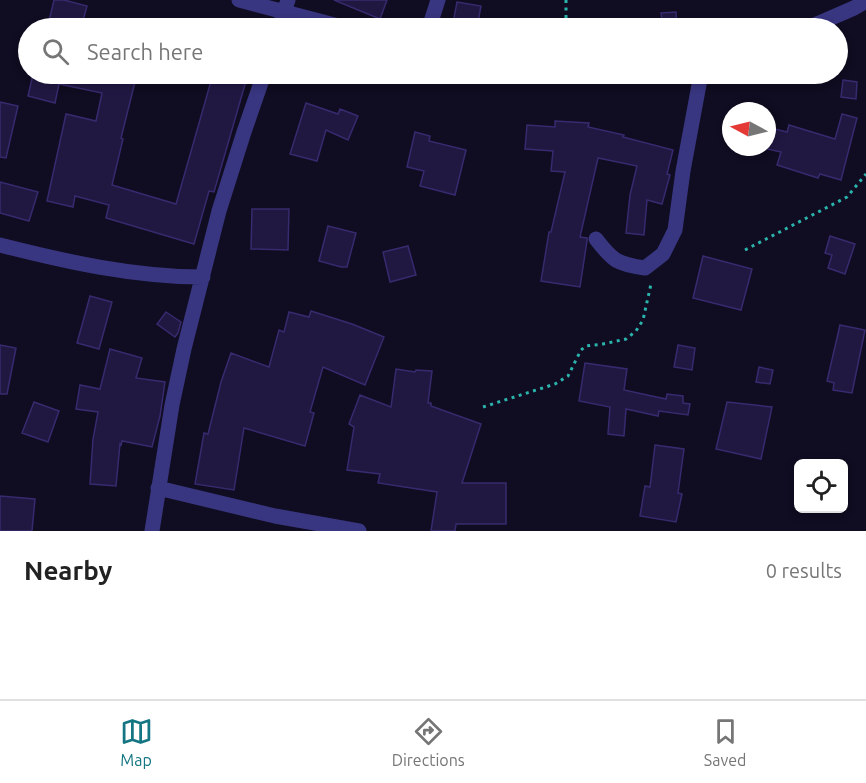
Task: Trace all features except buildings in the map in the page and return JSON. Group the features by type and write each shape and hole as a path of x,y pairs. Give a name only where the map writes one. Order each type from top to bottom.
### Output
{"street":[{"path":"239,0 286,6 319,18"},
{"path":"432,18 438,0"},
{"path":"831,18 866,1"},
{"path":"152,531 172,405 184,349 219,211 261,84"},
{"path":"596,239 610,257 626,265 645,268 663,254 675,230 699,84"},
{"path":"0,245 62,261 136,273 203,277"},
{"path":"158,488 275,516 359,531"}],"path":[{"path":"566,0 566,18"},
{"path":"745,250 847,197 866,174"},
{"path":"483,407 555,384 568,376 581,350 586,346 626,339 636,331 643,320 657,259"}]}
